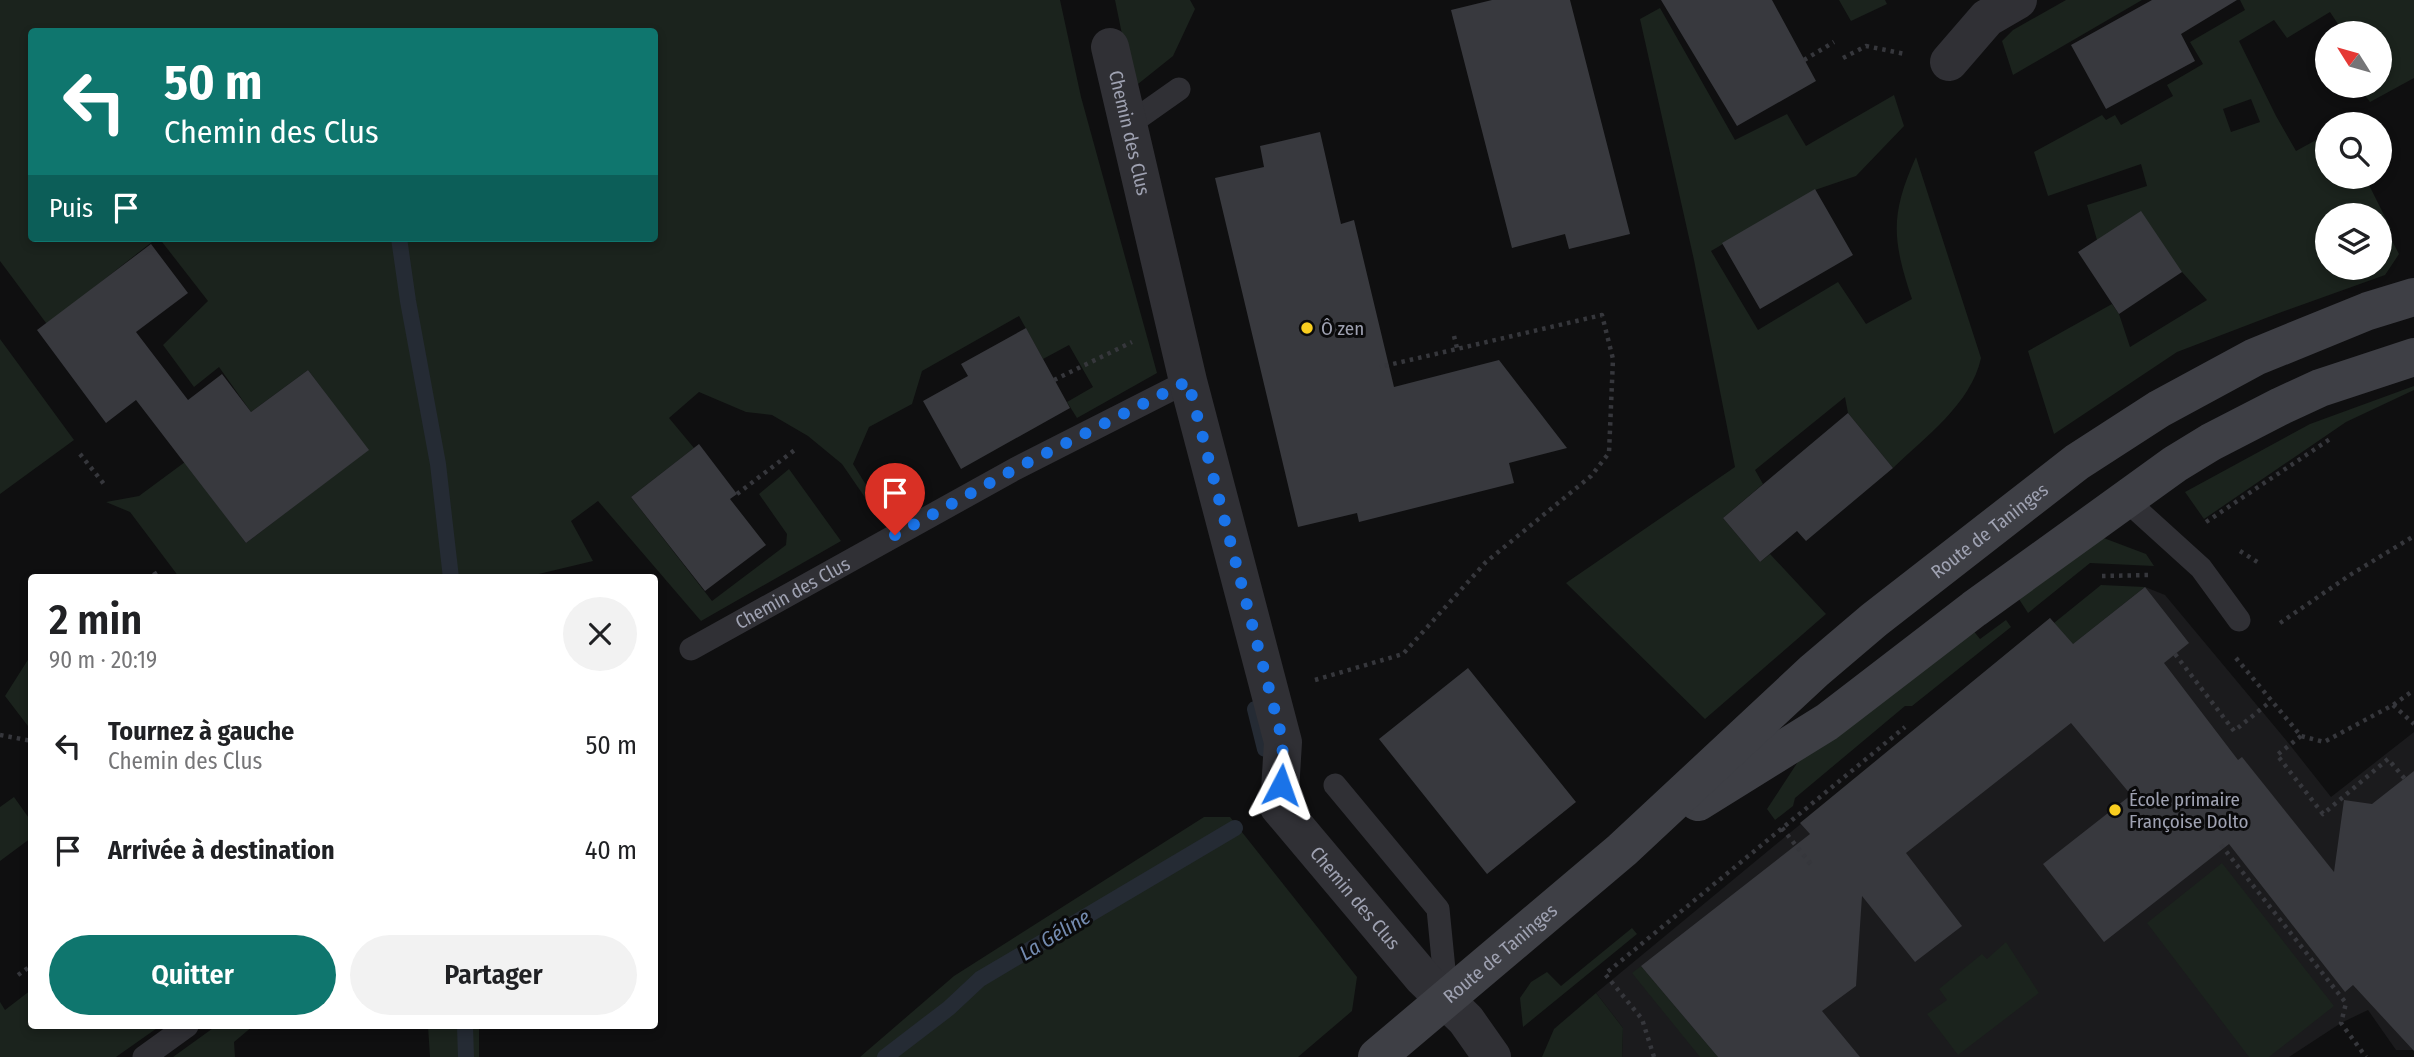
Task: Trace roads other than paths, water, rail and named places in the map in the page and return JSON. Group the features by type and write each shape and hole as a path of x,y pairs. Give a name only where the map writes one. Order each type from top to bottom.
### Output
{"main road":[{"name":"Route de Taninges","path":"1377,1057 1622,850 1814,671 1874,620 2077,462 2159,409 2255,357 2368,311 2414,297"},
{"name":"Route de Taninges","path":"1622,850 1827,722 1974,609 2175,464 2244,424 2320,388 2414,357"}],"street":[{"path":"1949,62 1987,18 2018,0"},
{"name":"Chemin des Clus","path":"1110,47 1188,381 1283,742 1279,807 1416,969 1486,1045 1492,1057"}],"lane":[{"path":"1128,125 1179,89"},
{"name":"Chemin des Clus","path":"691,649 982,487 1188,381"},
{"path":"2126,500 2201,568 2239,620"},
{"path":"1335,785 1438,909 1447,1000"},
{"path":"144,1057 183,1029"}],"waterway":[{"path":"400,242 438,464 451,574"},
{"path":"1255,709 1265,749"},
{"name":"La Géline","path":"885,1057 949,1008 980,979 1235,828"},
{"path":"465,1029 466,1057"}],"place":[{"name":"Ô zen","path":"1307,328"},
{"name":"École primaire Françoise Dolto","path":"2115,810"}]}
